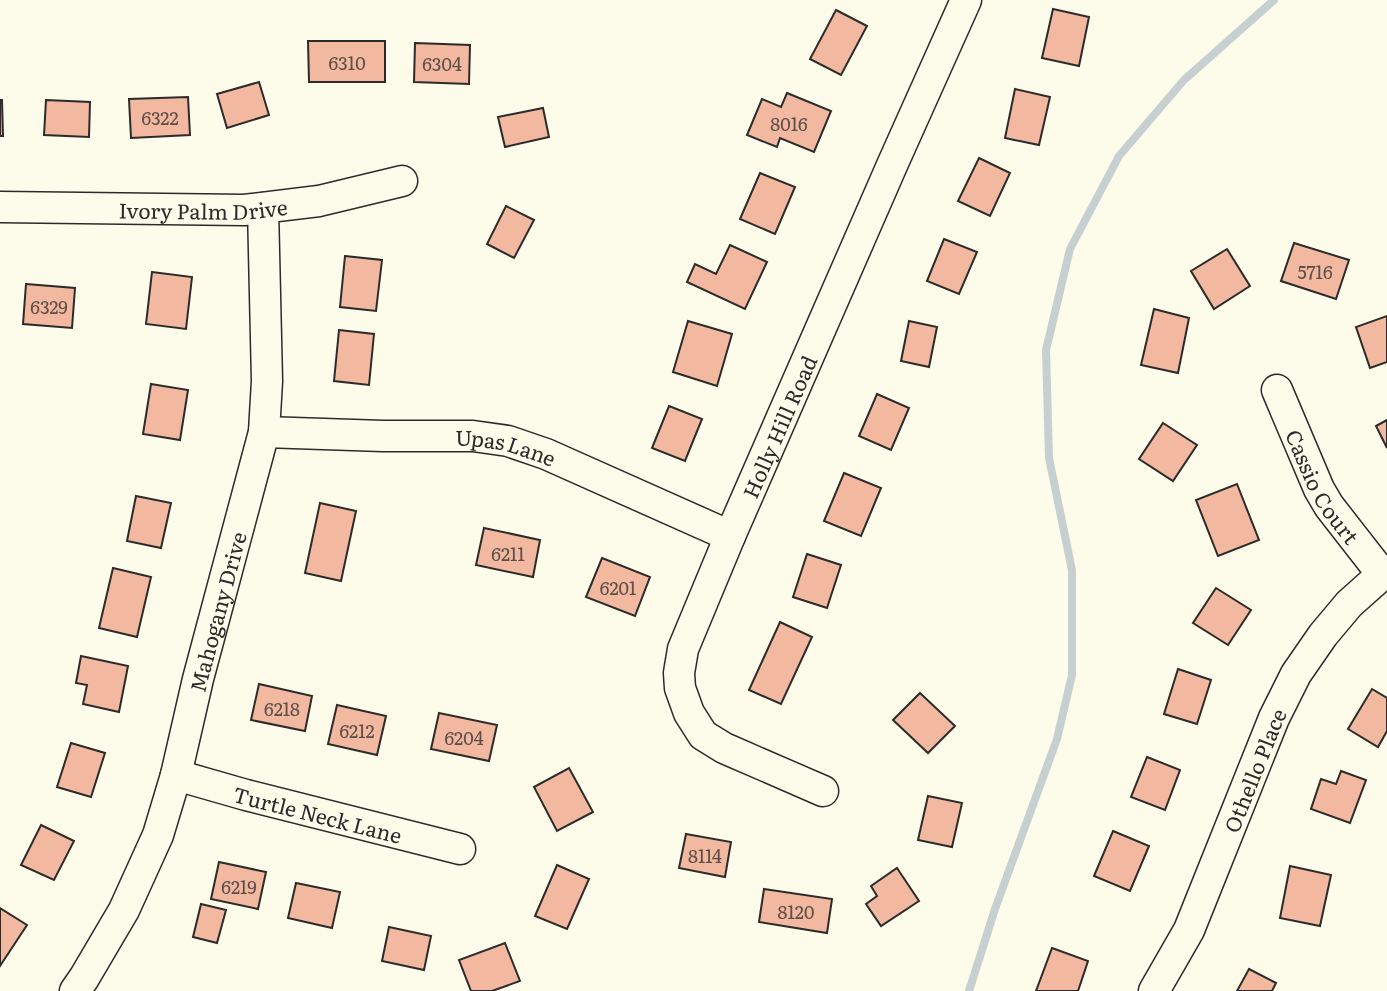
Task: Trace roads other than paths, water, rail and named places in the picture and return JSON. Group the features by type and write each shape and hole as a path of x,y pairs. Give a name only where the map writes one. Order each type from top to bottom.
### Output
{"street":[{"name":"Holly Hill Road","path":"822,791 724,748 703,734 689,713 680,680 683,649 966,0"},
{"name":"Ivory Palm Drive","path":"0,207 244,210 319,201 402,181"},
{"name":"Mahogany Drive","path":"75,991 124,910 158,835 176,775 198,679 264,432 267,381 263,208"},
{"name":"Cassio Court","path":"1277,390 1319,489 1329,506 1384,572"},
{"name":"Upas Lane","path":"264,432 473,436 508,441 546,454 730,536"},
{"name":"Othello Place","path":"1154,991 1189,930 1274,718 1296,674 1349,604 1384,572"},
{"name":"Turtle Neck Lane","path":"176,775 460,849"}],"waterway":[{"path":"969,991 995,909 1057,739 1072,675 1072,570 1049,458 1046,350 1070,249 1119,156 1184,80 1274,0"}]}
